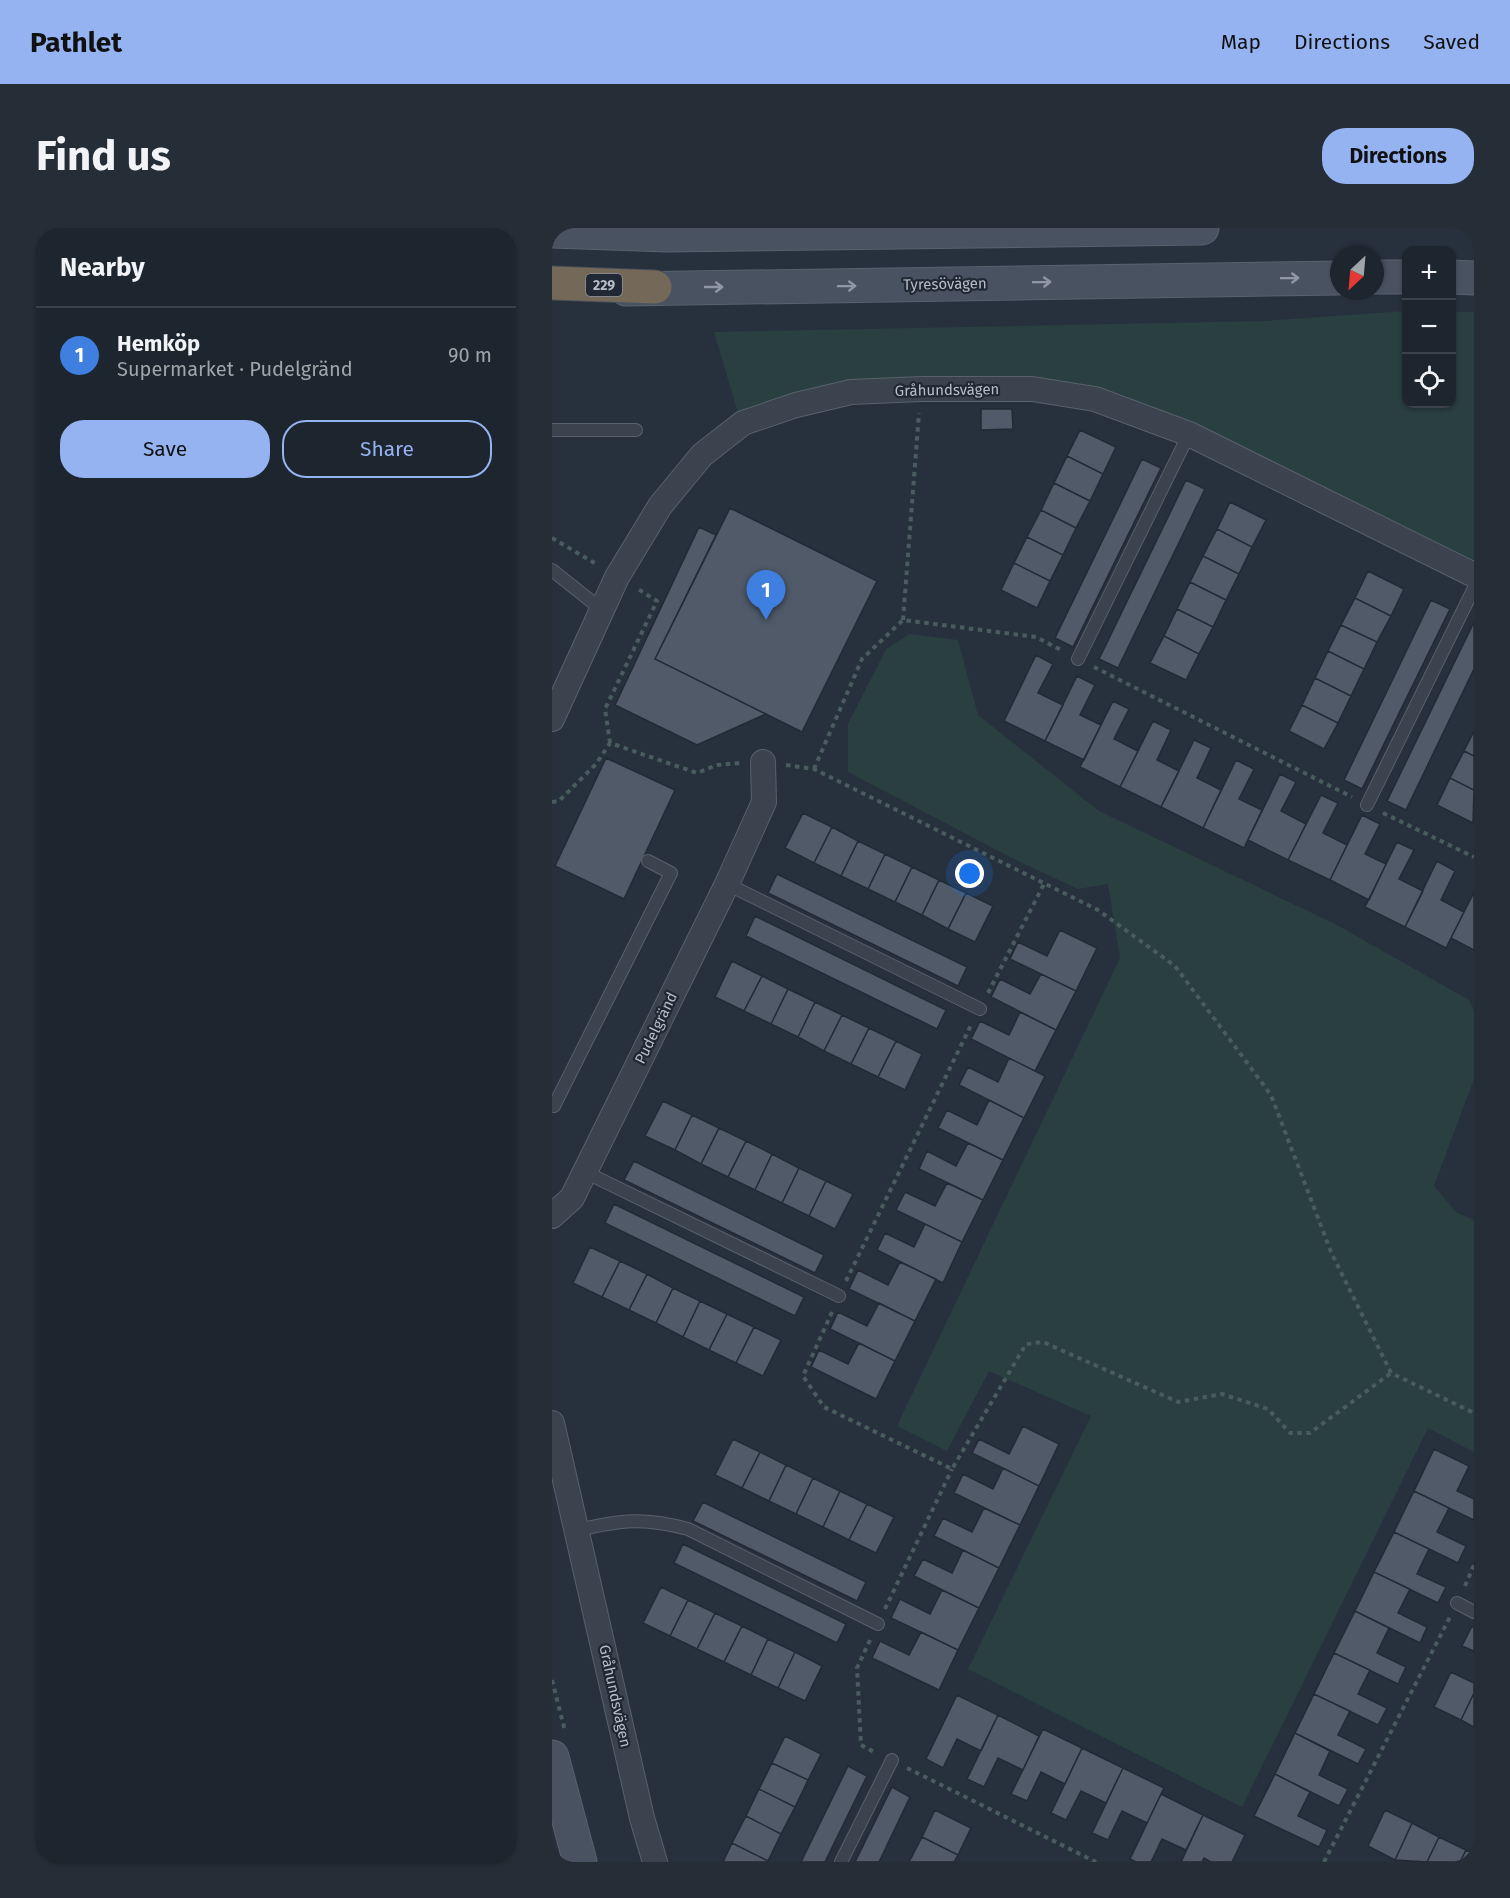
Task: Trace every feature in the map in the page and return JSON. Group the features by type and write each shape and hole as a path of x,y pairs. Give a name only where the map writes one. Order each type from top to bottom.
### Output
{"highway":[{"name":"Tyresövägen","path":"552,283 655,287"}],"main road":[{"path":"552,231 667,235 1202,228"},
{"path":"1384,278 1402,277"},
{"name":"Tyresövägen","path":"655,287 1330,278"},
{"path":"1456,279 1474,278"},
{"path":"552,295 655,287"},
{"path":"552,1757 580,1862"}],"street":[{"name":"Gråhundsvägen","path":"552,719 601,609 660,506 702,455 743,423 796,405 851,392 921,389 1032,389 1095,399 1189,434 1474,575"},
{"name":"Pudelgränd","path":"552,1216 572,1198 727,885 764,802 763,762"},
{"name":"Gråhundsvägen","path":"552,1423 642,1818 655,1862"}],"lane":[{"path":"1456,281 1474,289"},
{"path":"552,429 636,430"},
{"path":"1078,659 1189,434"},
{"path":"552,570 601,609"},
{"path":"1367,805 1474,588"},
{"path":"552,1105 554,1106 560,1095 671,873 648,861"},
{"path":"727,885 980,1009"},
{"path":"585,1172 839,1296"},
{"path":"578,1530 621,1520 662,1522 688,1529 878,1624"},
{"path":"1457,1603 1474,1612"},
{"path":"840,1862 892,1760"}],"path":[{"path":"813,769 862,659 903,620 921,389"},
{"path":"903,620 1036,637 1474,857"},
{"path":"552,802 559,801 596,765 610,743 697,773 717,765 763,762 813,769 1098,910 1175,966 1271,1095 1331,1251 1391,1373 1474,1413"},
{"path":"952,1469 824,1407 803,1376 839,1296 1044,884"},
{"path":"1096,1862 861,1746 857,1668 952,1469 1026,1344 1043,1342 1179,1402 1222,1394 1268,1409 1290,1433 1310,1433 1391,1373"},
{"path":"1324,1862 1457,1603 1474,1565"}],"green space":[{"path":"1402,311 1402,408 1456,408 1456,312 1474,312 1474,563 1126,396 1072,384 1006,382 740,420 714,332 1264,321"},
{"path":"910,634 958,640 978,715 1099,811 1337,925 1469,1000 1474,1011 1474,1079 1434,1186 1457,1213 1474,1220 1474,1452 1428,1428 1242,1807 968,1669 1091,1416 989,1371 947,1451 897,1426 1120,958 1108,884 1078,889 1014,859 848,772 848,724 886,649"}],"building":[{"path":"981,409 1012,409 1013,429 981,430"},
{"path":"1080,430 1116,447 1103,474 1067,456"},
{"path":"1067,456 1103,474 1090,501 1054,483"},
{"path":"1142,459 1161,468 1073,647 1055,638"},
{"path":"1186,480 1205,489 1118,668 1099,659"},
{"path":"1054,483 1090,501 1076,528 1041,510"},
{"path":"1230,502 1266,520 1252,547 1217,529"},
{"path":"730,508 877,581 802,732 655,659"},
{"path":"1041,510 1076,528 1063,555 1027,537"},
{"path":"699,527 716,535 655,659 766,714 697,745 615,705"},
{"path":"1217,529 1252,547 1239,574 1203,556"},
{"path":"1027,537 1063,555 1050,581 1014,563"},
{"path":"1203,556 1239,574 1226,600 1190,582"},
{"path":"1014,563 1050,581 1037,608 1001,590"},
{"path":"1368,571 1404,589 1391,616 1355,598"},
{"path":"1190,582 1226,600 1213,627 1177,609"},
{"path":"1355,598 1391,616 1377,642 1341,625"},
{"path":"1431,600 1450,609 1362,789 1344,780"},
{"path":"1177,609 1213,627 1199,654 1164,636"},
{"path":"1474,622 1474,669 1406,810 1387,801"},
{"path":"1341,625 1377,642 1364,669 1328,651"},
{"path":"1164,636 1199,654 1186,680 1150,663"},
{"path":"1328,651 1364,669 1351,696 1315,678"},
{"path":"1036,655 1053,664 1038,693 1063,705 1045,741 1004,721"},
{"path":"1077,676 1095,685 1080,715 1101,725 1084,760 1045,741"},
{"path":"1315,678 1351,696 1338,723 1302,705"},
{"path":"1113,701 1129,709 1114,739 1138,751 1120,787 1080,767"},
{"path":"1302,705 1338,723 1324,749 1289,731"},
{"path":"1153,721 1171,730 1157,760 1179,771 1161,807 1120,787"},
{"path":"1474,731 1474,756 1464,751"},
{"path":"1194,740 1211,748 1197,778 1221,790 1203,828 1161,807"},
{"path":"1464,751 1474,756 1474,790 1450,778"},
{"path":"606,758 675,790 624,899 555,866"},
{"path":"1236,760 1254,769 1239,799 1262,810 1244,848 1203,828"},
{"path":"1280,774 1296,782 1281,811 1306,824 1288,860 1248,840"},
{"path":"1450,778 1474,790 1473,823 1437,805"},
{"path":"1321,795 1338,803 1323,833 1347,845 1330,880 1288,860"},
{"path":"803,813 832,827 814,863 785,848"},
{"path":"1362,815 1380,824 1365,854 1386,864 1369,900 1330,880"},
{"path":"832,827 858,841 841,876 814,863"},
{"path":"858,841 885,854 868,889 841,876"},
{"path":"1397,842 1414,850 1399,879 1423,891 1405,927 1365,907"},
{"path":"885,854 912,867 895,902 868,889"},
{"path":"1437,861 1455,871 1441,900 1464,912 1446,948 1405,927"},
{"path":"912,867 939,880 922,915 895,902"},
{"path":"777,874 967,967 958,986 768,893"},
{"path":"939,880 966,893 948,929 922,915"},
{"path":"1474,892 1474,950 1451,938"},
{"path":"966,893 993,906 975,942 948,929"},
{"path":"755,916 946,1010 937,1029 746,936"},
{"path":"1060,930 1097,948 1076,991 1010,959 1018,942 1047,956"},
{"path":"732,961 762,976 744,1011 715,997"},
{"path":"1041,974 1076,991 1056,1030 991,997 1000,979 1030,994"},
{"path":"762,976 788,989 771,1024 744,1011"},
{"path":"788,989 815,1002 798,1037 771,1024"},
{"path":"815,1002 842,1015 824,1051 798,1037"},
{"path":"1020,1012 1056,1030 1035,1071 971,1039 980,1021 1009,1035"},
{"path":"842,1015 869,1028 851,1064 824,1051"},
{"path":"869,1028 896,1041 878,1077 851,1064"},
{"path":"896,1041 922,1054 905,1090 878,1077"},
{"path":"1009,1058 1045,1076 1024,1118 959,1085 968,1067 998,1082"},
{"path":"989,1100 1024,1118 1003,1160 938,1128 947,1110 977,1125"},
{"path":"663,1101 692,1115 675,1150 645,1136"},
{"path":"692,1115 719,1128 701,1164 675,1150"},
{"path":"719,1128 746,1141 728,1177 701,1164"},
{"path":"746,1141 772,1154 755,1190 728,1177"},
{"path":"968,1143 1003,1160 983,1200 919,1169 927,1151 956,1166"},
{"path":"772,1154 799,1168 782,1203 755,1190"},
{"path":"634,1161 824,1255 815,1273 624,1180"},
{"path":"799,1168 826,1181 809,1216 782,1203"},
{"path":"826,1181 853,1194 835,1229 809,1216"},
{"path":"947,1183 983,1200 962,1242 896,1210 905,1192 935,1206"},
{"path":"614,1204 804,1297 795,1316 605,1223"},
{"path":"925,1224 962,1242 943,1283 877,1250 885,1233 914,1247"},
{"path":"590,1247 620,1261 602,1297 573,1283"},
{"path":"620,1261 647,1274 629,1310 602,1297"},
{"path":"900,1262 936,1279 915,1321 849,1289 858,1270 888,1285"},
{"path":"647,1274 673,1288 656,1323 629,1310"},
{"path":"673,1288 700,1301 683,1337 656,1323"},
{"path":"700,1301 727,1314 709,1350 683,1337"},
{"path":"879,1303 915,1321 895,1361 830,1329 838,1312 867,1326"},
{"path":"727,1314 754,1327 736,1363 709,1350"},
{"path":"754,1327 781,1340 763,1376 736,1363"},
{"path":"859,1343 895,1361 876,1399 811,1367 819,1350 848,1364"},
{"path":"1023,1426 1059,1444 1039,1486 972,1453 979,1439 1009,1454"},
{"path":"733,1439 760,1452 742,1488 715,1475"},
{"path":"1434,1449 1469,1466 1457,1491 1474,1499 1474,1520 1414,1491"},
{"path":"760,1452 786,1465 769,1501 742,1488"},
{"path":"786,1465 813,1478 796,1514 769,1501"},
{"path":"1003,1468 1039,1486 1020,1525 954,1493 963,1474 993,1489"},
{"path":"813,1478 840,1491 823,1527 796,1514"},
{"path":"840,1491 867,1504 849,1540 823,1527"},
{"path":"1414,1491 1449,1508 1437,1532 1466,1546 1458,1563 1394,1532"},
{"path":"703,1502 866,1582 857,1601 693,1521"},
{"path":"867,1504 894,1517 876,1553 849,1540"},
{"path":"984,1508 1020,1525 999,1568 934,1536 943,1518 972,1532"},
{"path":"1394,1532 1429,1549 1417,1574 1446,1587 1438,1603 1374,1572"},
{"path":"683,1544 846,1624 837,1643 674,1563"},
{"path":"963,1550 999,1568 979,1608 914,1576 923,1559 952,1573"},
{"path":"1374,1572 1410,1589 1398,1613 1427,1627 1420,1643 1355,1611"},
{"path":"661,1587 688,1600 670,1636 643,1623"},
{"path":"942,1590 979,1608 958,1650 891,1618 900,1599 930,1614"},
{"path":"688,1600 715,1613 697,1649 670,1636"},
{"path":"1355,1611 1389,1628 1377,1653 1406,1667 1398,1684 1334,1653"},
{"path":"715,1613 742,1626 724,1662 697,1649"},
{"path":"742,1626 768,1639 751,1675 724,1662"},
{"path":"1472,1626 1474,1628 1474,1651 1462,1646"},
{"path":"921,1632 958,1650 939,1690 872,1658 880,1641 909,1655"},
{"path":"768,1639 795,1652 778,1688 751,1675"},
{"path":"795,1652 822,1666 805,1701 778,1688"},
{"path":"1334,1653 1370,1670 1358,1694 1387,1708 1378,1725 1314,1694"},
{"path":"1451,1672 1474,1683 1474,1693 1461,1720 1434,1707"},
{"path":"1474,1693 1474,1727 1461,1720"},
{"path":"1314,1694 1350,1711 1338,1735 1366,1749 1358,1764 1295,1733"},
{"path":"957,1695 998,1715 981,1751 957,1739 943,1768 926,1759"},
{"path":"998,1715 1039,1736 1023,1770 998,1758 984,1787 967,1779"},
{"path":"1043,1729 1082,1748 1065,1784 1041,1772 1027,1801 1011,1794"},
{"path":"1295,1733 1330,1751 1319,1775 1348,1789 1339,1806 1275,1774"},
{"path":"785,1736 821,1754 808,1780 772,1763"},
{"path":"1082,1748 1123,1768 1106,1803 1081,1791 1066,1820 1051,1813"},
{"path":"772,1763 808,1780 795,1807 759,1789"},
{"path":"848,1766 867,1776 825,1862 801,1862"},
{"path":"1123,1768 1164,1788 1147,1823 1122,1811 1108,1840 1092,1833"},
{"path":"1275,1774 1310,1792 1298,1816 1327,1830 1319,1847 1254,1816"},
{"path":"892,1787 910,1797 879,1862 855,1862"},
{"path":"759,1789 795,1807 781,1834 746,1816"},
{"path":"1161,1794 1203,1815 1186,1850 1162,1839 1151,1862 1136,1862 1130,1859"},
{"path":"935,1810 971,1828 958,1855 922,1837"},
{"path":"1385,1810 1412,1823 1395,1860 1368,1846"},
{"path":"1203,1815 1245,1835 1232,1862 1211,1862 1204,1858 1202,1862 1181,1862"},
{"path":"746,1816 781,1834 768,1861 732,1843"},
{"path":"1412,1823 1439,1837 1427,1862 1395,1860"},
{"path":"922,1837 958,1855 954,1862 909,1862"},
{"path":"1439,1837 1466,1850 1460,1862 1427,1862"},
{"path":"732,1843 768,1861 768,1862 723,1862"},
{"path":"1466,1850 1474,1854 1474,1862 1460,1862"}],"place":[{"name":"Hemköp","path":"766,620"}]}
